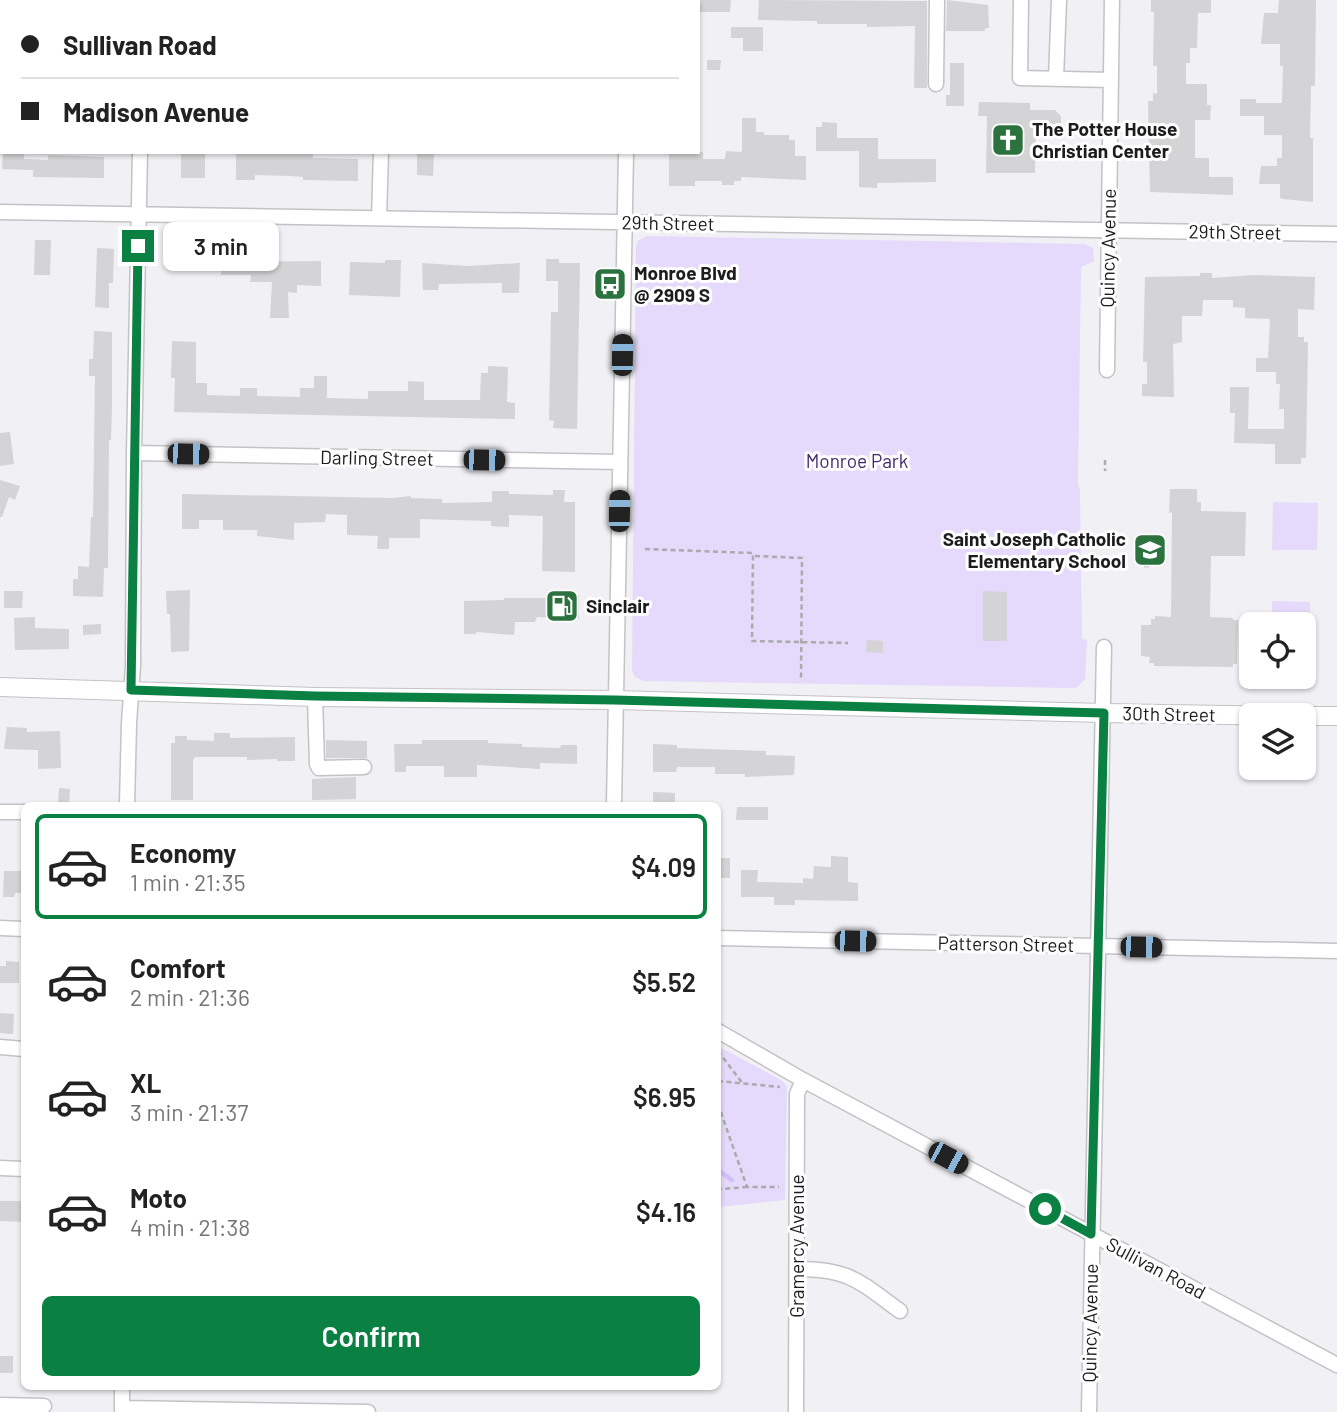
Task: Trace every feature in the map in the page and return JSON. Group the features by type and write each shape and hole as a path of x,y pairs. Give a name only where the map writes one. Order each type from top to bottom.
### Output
{"main road":[{"name":"30th Street","path":"0,687 1239,715"},
{"path":"1316,716 1337,716"}],"street":[{"path":"936,84 937,0"},
{"path":"1021,0 1020,78 1111,80"},
{"path":"1056,79 1059,0"},
{"name":"Quincy Avenue","path":"1107,370 1112,0"},
{"path":"127,802 140,154"},
{"path":"379,218 381,154"},
{"path":"614,802 625,154"},
{"name":"29th Street","path":"0,212 1337,234"},
{"name":"Darling Street","path":"134,453 620,462"},
{"name":"Quincy Avenue","path":"1089,1412 1104,646"},
{"path":"315,696 319,768 363,767"},
{"path":"0,812 21,812"},
{"path":"0,928 21,929"},
{"name":"Patterson Street","path":"721,937 1337,951"},
{"name":"Sullivan Road","path":"721,1033 803,1080 1337,1365"},
{"path":"0,1047 21,1049"},
{"name":"Gramercy Avenue","path":"796,1412 797,1094 803,1080"},
{"path":"0,1168 21,1169"},
{"path":"798,1269 824,1269 851,1276 900,1311"},
{"path":"122,1390 122,1410 368,1412"},
{"path":"0,1405 44,1406"}],"path":[{"path":"1105,460 1105,471"},
{"path":"645,549 754,553 754,556 802,558 801,679"},
{"path":"754,556 752,641 848,643"},
{"path":"1144,566 1151,566"},
{"path":"721,1055 743,1084"},
{"path":"721,1081 780,1087"},
{"path":"721,1113 747,1187"},
{"path":"721,1189 779,1187"}],"green space":[{"name":"Monroe Park","path":"647,236 1085,244 1093,248 1094,261 1081,267 1078,483 1082,639 1087,640 1085,679 1078,687 644,681 635,677 632,670 636,247 638,241"},
{"path":"1273,502 1318,503 1317,550 1272,550"},
{"path":"1272,601 1310,602 1310,612 1272,612"},
{"path":"721,1048 781,1080 787,1086 785,1200 721,1207"}],"building":[{"path":"700,0 731,0 730,12 700,12"},
{"path":"759,0 927,1 927,88 914,88 915,26 867,27 867,24 758,20"},
{"path":"947,0 988,5 989,28 985,28 985,31 946,31"},
{"path":"1151,0 1211,0 1211,13 1198,13 1197,48 1190,48 1190,63 1186,63 1186,84 1207,84 1207,105 1211,105 1210,120 1195,120 1195,158 1209,158 1209,177 1233,177 1233,195 1150,192 1148,101 1153,101 1153,93 1157,94 1157,66 1153,66 1154,12 1151,12"},
{"path":"1279,0 1316,0 1315,86 1311,86 1310,138 1313,138 1313,202 1280,198 1280,184 1259,184 1261,166 1277,166 1277,158 1282,158 1282,135 1264,135 1264,116 1240,116 1240,99 1256,99 1256,103 1282,103 1283,66 1280,66 1280,44 1261,44 1264,13 1278,13"},
{"path":"731,27 763,27 763,51 743,51 743,38 731,38"},
{"path":"707,60 721,60 720,70 707,70"},
{"path":"950,63 964,63 964,106 946,106 946,95 950,95"},
{"name":"The Potter House Christian Center","path":"979,102 1030,103 1030,110 1055,110 1061,116 1061,130 1055,136 1036,136 1035,173 986,173 987,116 978,116"},
{"path":"742,118 756,118 756,132 764,132 764,135 789,135 789,140 795,140 795,156 806,156 806,180 741,177 741,181 734,181 734,185 722,185 722,181 695,181 695,186 669,186 669,154 703,152 703,159 725,159 726,151 742,152"},
{"path":"822,122 837,123 837,138 878,138 878,159 936,159 936,182 877,183 877,188 859,187 859,151 816,151 816,127 822,127"},
{"path":"3,154 24,154 24,159 48,160 48,155 104,157 104,178 33,177 33,170 2,169"},
{"path":"181,154 205,154 205,178 181,178"},
{"path":"236,154 313,154 313,158 358,159 358,181 303,180 303,177 255,175 255,180 236,180"},
{"path":"417,154 434,154 433,176 417,175"},
{"path":"35,240 51,240 50,275 34,275"},
{"path":"97,248 114,249 113,283 109,283 109,308 95,307"},
{"path":"195,251 210,251 210,256 241,256 241,262 321,261 321,286 297,285 297,293 288,292 289,318 270,318 272,282 250,282 251,275 221,275 221,268 196,268"},
{"path":"546,259 559,259 559,263 580,263 577,429 553,428 554,421 549,420 551,312 558,312 558,281 546,281"},
{"path":"385,260 401,260 400,297 349,295 350,262 385,263"},
{"path":"422,263 468,266 520,263 519,293 502,293 502,283 439,284 438,290 423,290"},
{"path":"1200,273 1212,273 1212,278 1254,275 1315,277 1314,310 1298,309 1298,337 1304,337 1304,342 1308,342 1306,458 1301,458 1301,464 1275,464 1275,444 1234,443 1235,413 1230,413 1230,387 1249,387 1248,429 1284,429 1284,409 1279,409 1280,384 1276,384 1276,372 1256,372 1256,358 1268,358 1270,319 1245,318 1245,308 1233,307 1233,300 1203,300 1202,316 1182,316 1182,342 1173,344 1174,397 1142,396 1142,384 1147,384 1147,362 1143,362 1145,277 1200,276"},
{"path":"94,331 112,332 108,568 104,568 103,597 73,596 73,579 78,579 78,566 89,567 93,517 95,376 89,376 89,359 93,359"},
{"path":"172,341 196,342 196,383 207,383 207,395 240,396 240,388 257,388 257,396 300,397 300,388 314,388 314,376 327,376 327,398 368,399 368,391 408,391 408,381 424,382 424,400 480,400 481,373 488,373 488,366 508,367 507,402 515,403 515,419 174,412"},
{"path":"10,432 14,464 0,466 0,433"},
{"path":"0,480 20,486 15,500 9,497 2,517 0,517"},
{"path":"1170,489 1197,489 1197,502 1201,502 1201,511 1246,512 1245,556 1211,556 1210,617 1238,620 1237,664 1233,664 1233,667 1154,666 1154,663 1149,663 1150,657 1141,656 1141,625 1151,625 1151,619 1155,619 1155,616 1171,617"},
{"path":"553,490 565,490 564,502 575,502 575,572 542,571 543,516 509,515 509,527 491,526 491,521 420,519 420,538 389,538 389,549 377,549 378,536 347,535 347,515 326,514 325,522 294,523 294,540 257,536 257,530 223,530 223,520 199,520 199,529 182,529 182,494 392,498 411,496 442,499 442,503 492,502 492,491 553,495"},
{"path":"190,590 189,651 171,652 170,614 167,614 166,591"},
{"path":"4,591 23,591 22,608 4,608"},
{"path":"983,591 1007,592 1007,641 983,641"},
{"path":"546,594 579,595 579,619 537,617 535,622 515,622 514,635 476,632 464,634 464,601 546,598"},
{"path":"35,617 35,628 69,629 69,649 15,650 14,618"},
{"path":"101,624 101,634 83,635 83,625"},
{"path":"867,640 883,641 883,653 866,652"},
{"path":"7,727 27,728 27,732 60,731 61,768 38,769 38,750 4,749"},
{"path":"214,733 230,733 230,738 295,737 295,761 195,757 193,800 171,800 171,743 175,743 175,736 187,736 187,740 214,741"},
{"path":"326,740 367,741 367,758 326,758"},
{"path":"422,740 488,740 488,743 522,744 522,747 560,748 561,745 577,745 577,764 540,763 540,769 477,765 477,777 444,777 444,766 406,766 406,772 395,772 394,744 422,744"},
{"path":"653,744 677,745 677,748 766,751 766,755 795,756 794,775 745,777 745,774 715,774 715,767 677,767 676,772 653,772"},
{"path":"356,777 356,799 312,800 312,779"},
{"path":"59,788 70,789 69,802 58,802"},
{"path":"653,792 675,793 675,802 653,802"},
{"path":"737,807 768,807 768,820 736,820"},
{"path":"831,856 848,857 848,882 858,883 858,901 795,900 795,905 774,905 774,897 741,897 741,870 758,870 757,882 803,883 803,878 813,879 814,866 831,867"},
{"path":"721,858 730,858 730,878 721,878"},
{"path":"4,871 21,871 21,893 15,893 14,897 3,897"},
{"path":"6,961 19,962 19,983 0,983 0,966 6,966"},
{"path":"0,1013 14,1014 13,1034 0,1033"},
{"path":"0,1201 21,1201 21,1222 0,1221"},
{"path":"0,1356 13,1356 13,1373 0,1373"}],"waterway":[{"path":"721,1172 732,1180"}],"place":[{"name":"The Potter House Christian Center","path":"1008,140"},
{"name":"Monroe Blvd @ 2909 S","path":"610,284"},
{"name":"Saint Joseph Catholic Elementary School","path":"1150,550"},
{"name":"Sinclair","path":"562,606"}],"route":[{"path":"138,246 131,690 1104,713 1091,1234 1045,1209"}]}
